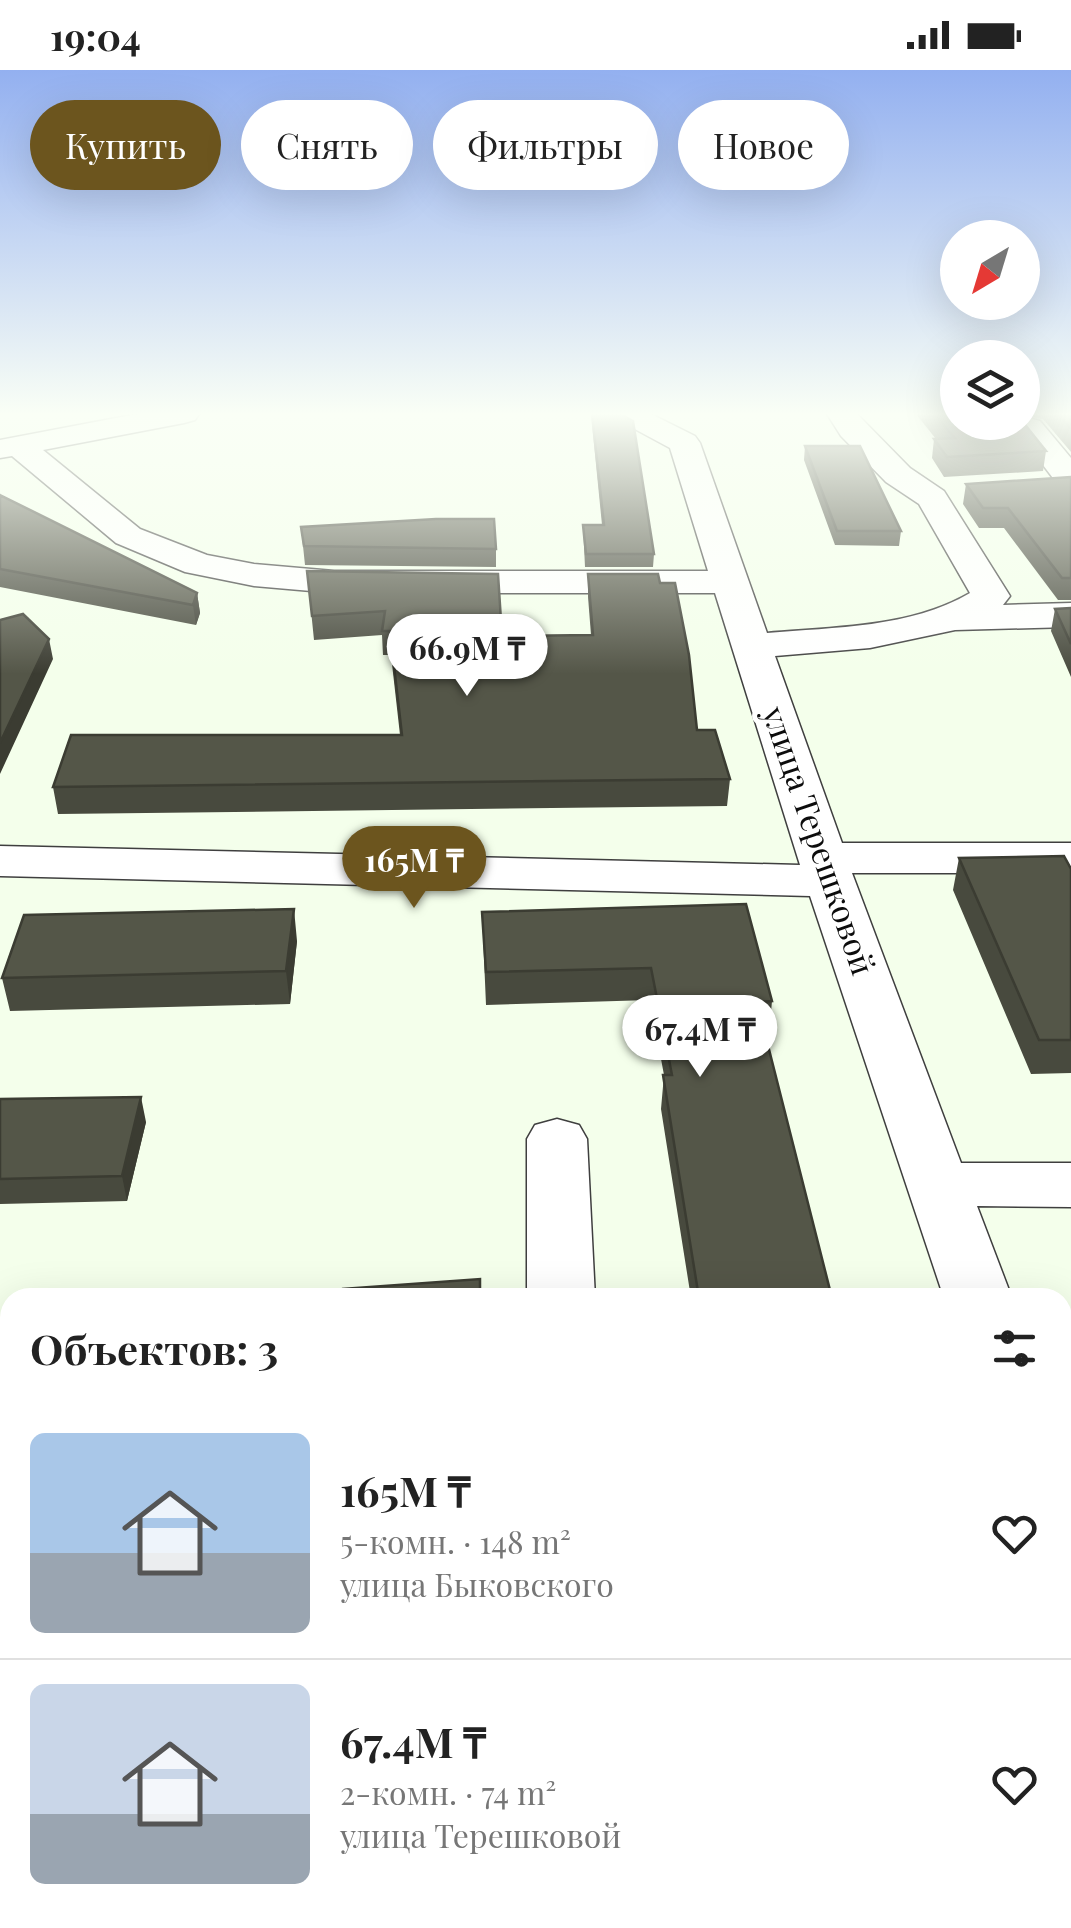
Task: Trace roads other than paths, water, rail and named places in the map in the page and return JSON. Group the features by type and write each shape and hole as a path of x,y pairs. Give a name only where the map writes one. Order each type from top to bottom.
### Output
{"street":[{"path":"80,501 128,536 198,564 254,575 334,582 731,582"},
{"name":"улица Терешковой","path":"704,501 826,870 974,1288"},
{"path":"953,501 991,596 955,618"},
{"path":"752,646 870,636 955,618 1071,615"},
{"path":"0,861 826,870 1071,858"},
{"path":"558,1139 561,1288"},
{"path":"938,1184 1071,1185"}]}
